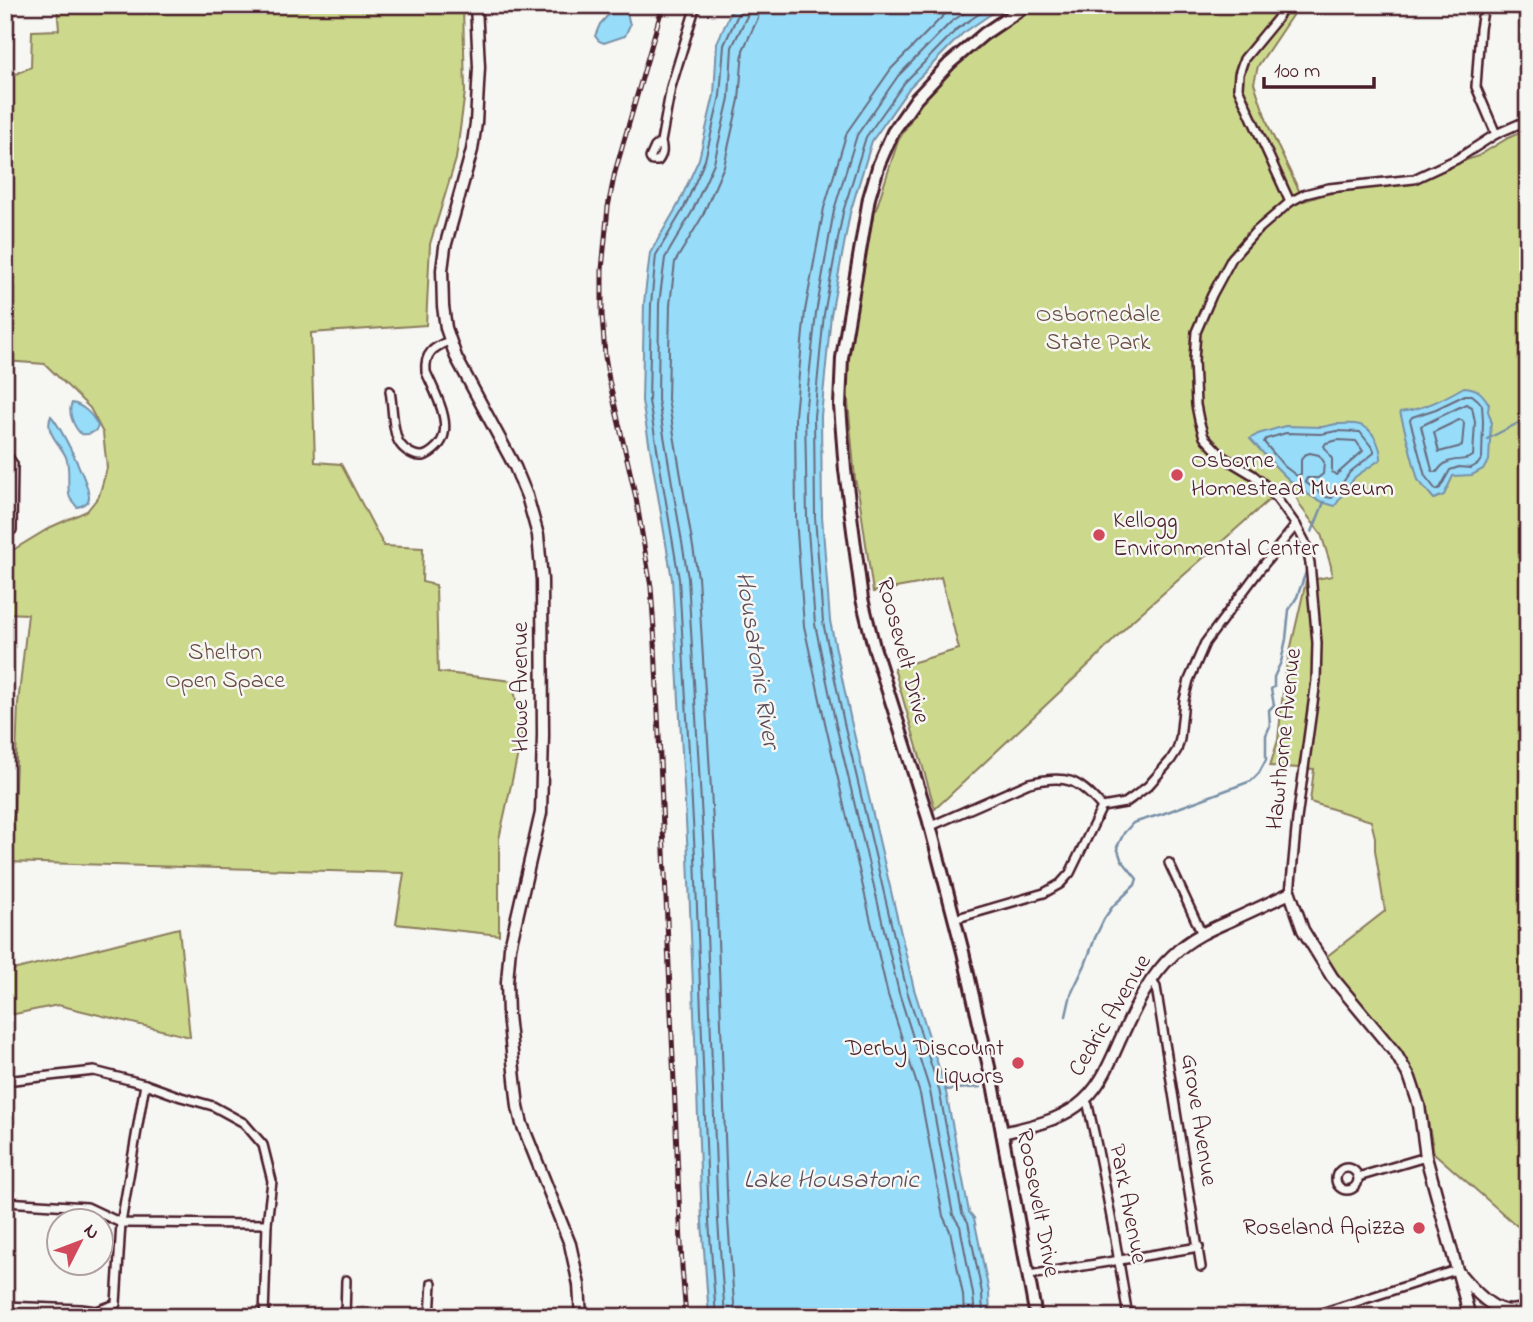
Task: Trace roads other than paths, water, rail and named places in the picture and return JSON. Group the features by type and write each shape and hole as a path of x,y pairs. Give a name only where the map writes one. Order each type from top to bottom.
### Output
{"main road":[{"name":"Howe Avenue","path":"476,5 479,89 472,150 445,247 442,270 443,306 449,341 514,467 527,496 538,535 542,580 541,813 510,947 508,1015 515,1091 520,1115 570,1244 579,1285 581,1317"},
{"name":"Roosevelt Drive","path":"1027,5 984,34 950,63 916,99 893,132 879,164 869,198 842,358 840,406 845,470 862,600 930,826 971,988 1002,1133 1036,1317"},
{"name":"Cedric Avenue","path":"1002,1133 1034,1126 1060,1116 1085,1100 1106,1071 1151,980 1186,943 1290,893"},
{"name":"Hawthorne Avenue","path":"1290,893 1303,930 1332,977 1396,1054 1407,1072 1419,1105 1426,1157 1470,1317"},
{"path":"1457,1270 1482,1297 1507,1314 1528,1308"}],"street":[{"path":"661,142 671,87 696,5"},
{"path":"1284,5 1277,19 1244,59 1238,88 1290,202"},
{"path":"1484,5 1479,29 1476,87 1496,134"},
{"name":"Hawthorne Avenue","path":"1290,893 1316,681 1317,643 1310,563 1305,542 1296,524 1277,499 1265,485 1223,457 1204,437 1196,405 1196,332 1231,258 1254,233 1290,202 1305,194 1329,188 1414,179 1457,159 1496,134 1528,120"},
{"path":"390,391 396,436 400,445 415,455 422,457 429,454 444,439 446,430 425,365 432,349 449,341"},
{"path":"5,452 13,464 12,530 5,530"},
{"path":"1102,807 1125,803 1147,786 1170,761 1180,739 1189,680 1206,643 1296,524"},
{"path":"930,826 1041,780 1074,782 1092,795 1102,807"},
{"path":"954,919 1044,893 1060,884 1070,873 1102,807"},
{"path":"1169,863 1202,934"},
{"name":"Grove Avenue","path":"1151,980 1156,987 1201,1267"},
{"path":"5,1081 94,1071 213,1106 244,1124 263,1145 272,1181 267,1224 264,1317"},
{"path":"5,1306 97,1311 116,1304 121,1223 145,1084"},
{"name":"Park Avenue","path":"1085,1100 1099,1154 1128,1317"},
{"path":"1358,1177 1426,1157"},
{"path":"5,1202 87,1207 121,1223 267,1224"},
{"path":"1029,1275 1199,1247"},
{"path":"1309,1317 1457,1270"},
{"path":"345,1317 346,1280"},
{"path":"430,1317 432,1283"}],"water":[{"path":"617,5 627,5 630,25 625,36 604,43 599,41 595,36 600,24"},
{"name":"Lake Housatonic","path":"734,5 1004,5 962,34 910,87 872,141 850,213 831,315 821,416 822,516 830,621 914,989 945,1087 969,1212 974,1218 989,1292 990,1317 709,1317 702,1222 688,856 672,579 642,401 644,303 650,253 678,205 699,159 714,95 717,43"},
{"path":"1464,387 1479,392 1489,404 1489,461 1483,469 1472,475 1453,476 1444,495 1434,499 1418,480 1400,412 1433,403"},
{"path":"72,403 84,408 93,418 98,426 94,432 81,434 78,431 71,415"},
{"path":"51,416 85,481 89,498 81,506 77,507 70,498 66,457 51,433"},
{"path":"1357,424 1369,430 1378,444 1381,459 1355,477 1335,506 1310,496 1299,488 1250,439 1285,426 1322,427"}],"waterway":[{"path":"1487,439 1528,418"},
{"path":"1312,532 1324,502"},
{"path":"1066,1016 1071,994 1104,919 1113,906 1135,885 1137,879 1121,859 1117,847 1124,833 1133,823 1251,781 1259,773 1266,760 1269,710 1274,705 1271,689 1274,687 1274,677 1281,662 1289,610 1306,572"},
{"path":"945,1090 980,1087"}],"railway":[{"path":"663,5 615,172 608,207 602,270 602,315 609,380 636,498 651,587 686,1317"}],"place":[{"name":"Osborne Homestead Museum","path":"1177,475"},
{"name":"Kellogg Environmental Center","path":"1099,535"},
{"name":"Derby Discount Liquors","path":"1018,1063"},
{"name":"Roseland Apizza","path":"1419,1228"}],"park label":[{"name":"Osbornedale State Park","path":"1098,329"},
{"name":"Shelton Open Space","path":"225,667"}],"water label":[{"name":"Housatonic River","path":"756,660"}]}
